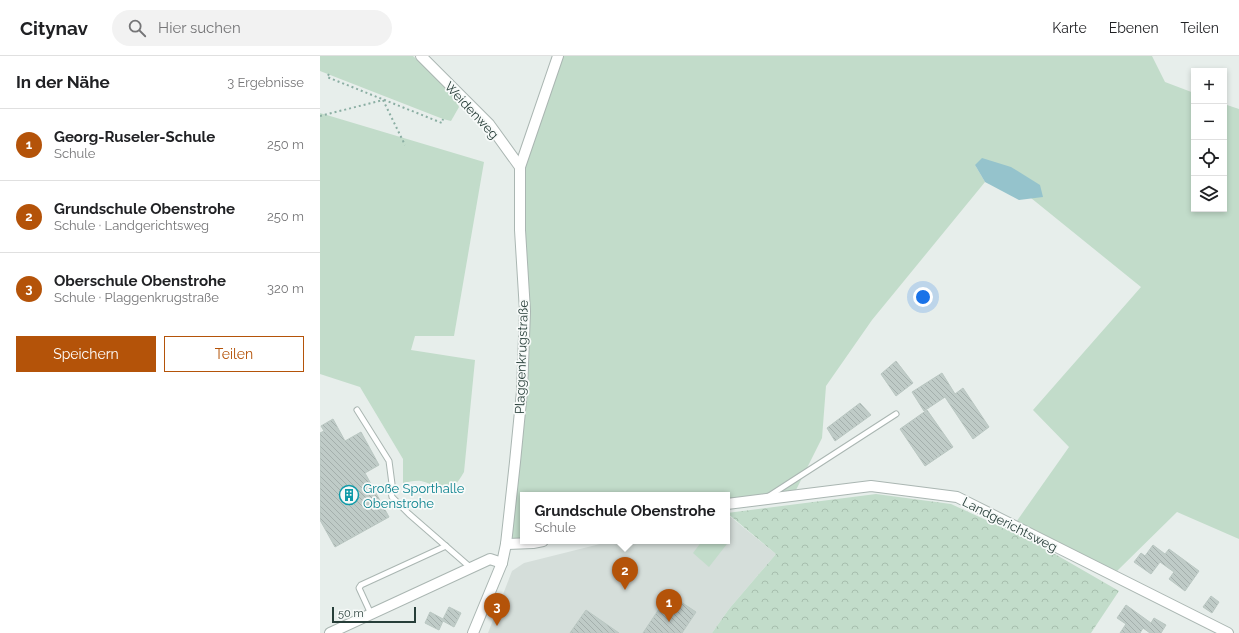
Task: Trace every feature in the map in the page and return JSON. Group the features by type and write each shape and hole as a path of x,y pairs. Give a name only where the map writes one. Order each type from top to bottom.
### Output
{"street":[{"name":"Weidenweg","path":"421,56 489,124 520,167"},
{"name":"Plaggenkrugstraße","path":"473,633 502,563 506,544 522,391 525,311 520,230 520,167 558,56"},
{"name":"Landgerichtsweg","path":"730,504 871,486 957,498 1228,633"},
{"path":"506,544 520,544"},
{"path":"330,633 490,559 502,563"}],"lane":[{"path":"357,410 389,461 392,497 471,568"},
{"path":"765,499 896,414"},
{"path":"371,614 359,588 360,585 446,546"}],"path":[{"path":"329,74 327,78 442,123 443,119"},
{"path":"320,116 383,100"},
{"path":"383,100 405,145"}],"shaded area":[{"path":"730,516 776,554 729,609 712,633 488,633 512,571 524,563 600,544 730,544"}],"green space":[{"path":"320,56 413,56 452,93 459,107 451,121 443,119 320,71"},
{"path":"558,56 1152,56 1165,82 1191,92 1191,212 1227,212 1227,105 1239,109 1239,539 1177,512 1117,571 1014,525 1069,447 1033,410 1141,287 1031,198 975,165 985,182 872,320 826,386 822,438 793,496 730,504 730,492 520,492 520,542 506,544 522,391 520,167"},
{"path":"320,113 484,162 454,336 415,336 411,350 475,360 464,472 459,481 450,489 441,488 421,481 403,483 403,459 360,387 320,374"},
{"path":"876,494 951,504 1034,542 1119,591 1091,633 712,633 729,609 776,554 730,516 730,513"},
{"path":"700,544 727,544 709,567 693,553"}],"water":[{"path":"982,158 1011,167 1040,185 1043,197 1019,200 985,182 975,165"}],"building":[{"path":"896,361 913,383 896,396 881,374"},
{"path":"942,373 955,394 963,388 989,427 973,439 945,397 924,411 912,392"},
{"path":"860,403 871,415 835,441 827,428"},
{"path":"927,410 953,447 925,466 900,429"},
{"name":"Große Sporthalle Obenstrohe","path":"333,419 345,441 361,432 379,465 365,473 389,517 335,547 320,520 320,433 324,431 321,426"},
{"path":"1153,545 1165,554 1169,549 1199,571 1185,591 1169,579 1174,572 1160,562 1151,574 1134,562 1141,553 1145,556"},
{"path":"669,594 696,612 682,633 643,633"},
{"path":"1211,596 1219,602 1212,613 1203,607"},
{"path":"1126,605 1151,623 1154,618 1166,625 1161,633 1150,633 1143,628 1140,633 1120,633 1126,624 1117,618"},
{"path":"449,607 461,613 454,627 443,621 439,630 425,623 430,612 443,619"},
{"path":"586,610 619,633 570,633"}],"place":[{"name":"Große Sporthalle Obenstrohe","path":"349,495"},
{"name":"Grundschule Obenstrohe","path":"625,590"},
{"name":"Georg-Ruseler-Schule","path":"669,622"},
{"name":"Oberschule Obenstrohe","path":"497,626"}]}
